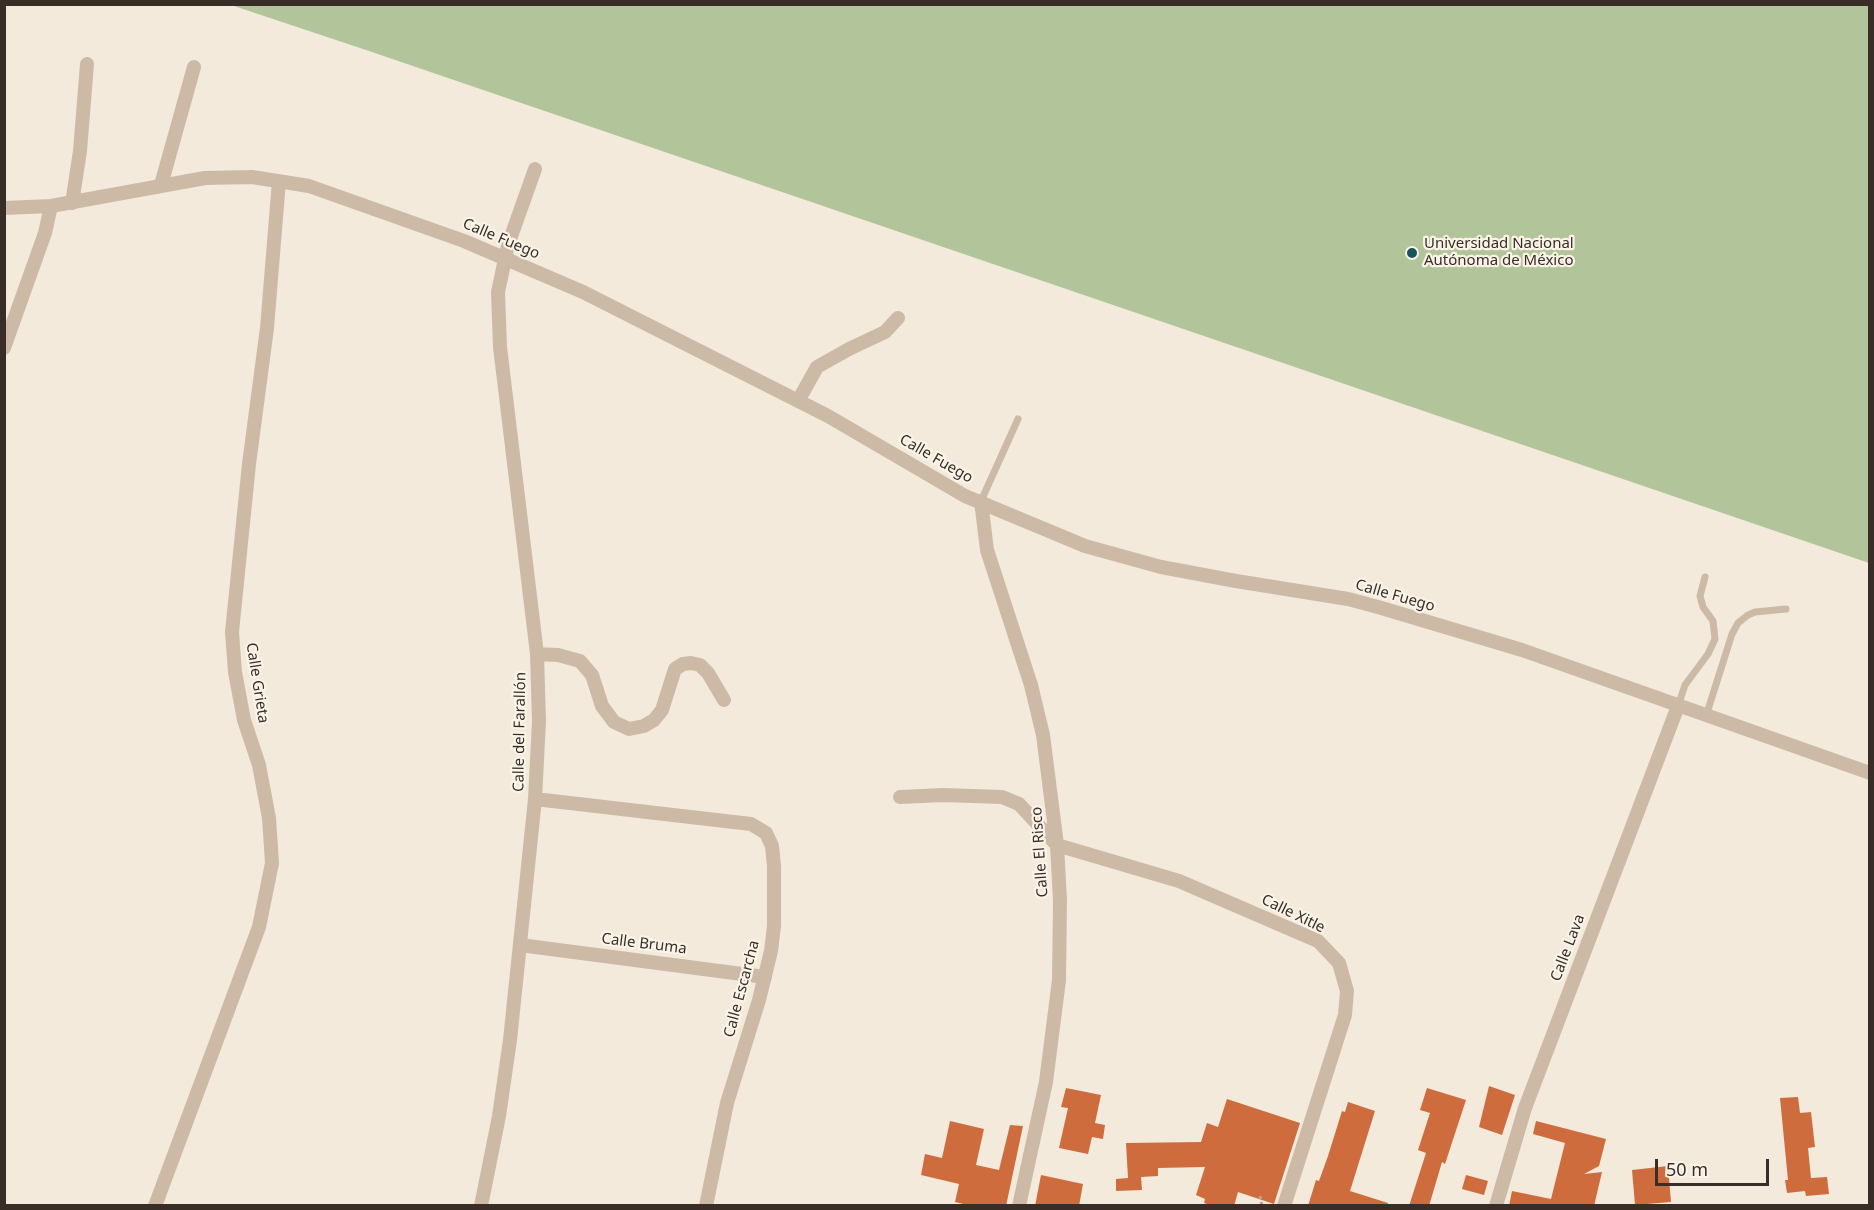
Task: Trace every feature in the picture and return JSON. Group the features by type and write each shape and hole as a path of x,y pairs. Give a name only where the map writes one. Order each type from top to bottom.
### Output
{"street":[{"path":"72,203 80,151 87,64"},
{"path":"161,185 194,67"},
{"name":"Calle del Farallón","path":"481,1206 499,1116 535,799 539,721 537,654 500,347 498,292 504,258 535,169"},
{"name":"Calle Fuego","path":"4,208 72,203 205,178 252,177 309,186 391,214 583,292 798,401 965,496 1085,546 1161,567 1358,602 1522,650 1869,773"},
{"name":"Calle Grieta","path":"155,1206 259,927 272,863 270,818 260,765 244,720 235,672 232,632 249,464 267,328 279,181"},
{"path":"4,348 45,233 51,206"},
{"path":"798,401 817,367 885,332 898,318"},
{"name":"Calle El Risco","path":"981,501 987,550 1025,663 1043,735 1057,845 1060,900 1059,980 1046,1082 1019,1206"},
{"path":"537,654 580,661 592,675 602,705 614,722 629,729 644,726 654,720 662,710 675,669 683,664 700,665 708,673 724,700"},
{"name":"Calle Lava","path":"1496,1206 1525,1108 1678,706"},
{"path":"900,797 944,795 1002,797 1019,804 1057,845"},
{"name":"Calle Escarcha","path":"535,799 751,824 766,833 772,846 774,926 765,977 727,1103 706,1206"},
{"name":"Calle Xitle","path":"1057,845 1179,880 1318,941 1339,963 1347,991 1345,1015 1284,1206"},
{"name":"Calle Bruma","path":"520,945 765,977"}],"lane":[{"path":"981,501 1018,419"},
{"path":"1678,706 1685,685 1708,654 1715,639 1713,621 1701,602 1700,590 1705,577"},
{"path":"1706,716 1732,634 1738,623 1755,612 1786,609"}],"path":[{"path":"1260,1196 1262,1206"}],"green space":[{"name":"Universidad Nacional Autónoma de México","path":"231,5 1869,5 1869,563 366,50"}],"building":[{"path":"1489,1086 1515,1095 1502,1135 1479,1127"},
{"path":"1066,1088 1101,1095 1095,1123 1105,1125 1103,1139 1092,1137 1088,1154 1059,1148 1068,1108 1061,1107"},
{"path":"1427,1088 1466,1100 1445,1164 1442,1162 1429,1206 1409,1206 1426,1153 1418,1150 1430,1113 1420,1110"},
{"path":"1798,1097 1800,1113 1811,1112 1815,1147 1808,1148 1811,1178 1827,1177 1829,1194 1806,1196 1805,1191 1787,1193 1785,1180 1788,1180 1780,1098"},
{"path":"1227,1099 1300,1123 1274,1204 1238,1192 1234,1206 1213,1206 1204,1203 1205,1199 1196,1195 1205,1167 1158,1168 1158,1176 1141,1177 1142,1190 1116,1191 1116,1179 1128,1178 1126,1143 1201,1142 1207,1123 1218,1127"},
{"path":"1348,1102 1375,1111 1350,1191 1388,1203 1387,1206 1308,1206 1316,1180 1319,1181 1328,1156 1342,1111 1345,1112"},
{"path":"950,1121 984,1129 976,1165 999,1170 1010,1125 1023,1126 1006,1206 972,1206 955,1202 959,1184 921,1175 925,1154 942,1158"},
{"path":"1536,1121 1606,1139 1599,1166 1584,1174 1602,1172 1594,1206 1509,1206 1512,1191 1551,1199 1565,1143 1533,1134"},
{"path":"1668,1166 1671,1202 1635,1205 1632,1170"},
{"path":"1041,1175 1083,1184 1079,1206 1035,1206"},
{"path":"1466,1175 1488,1181 1484,1195 1462,1189"}],"place":[{"name":"Universidad Nacional Autónoma de México","path":"1412,253"}]}
